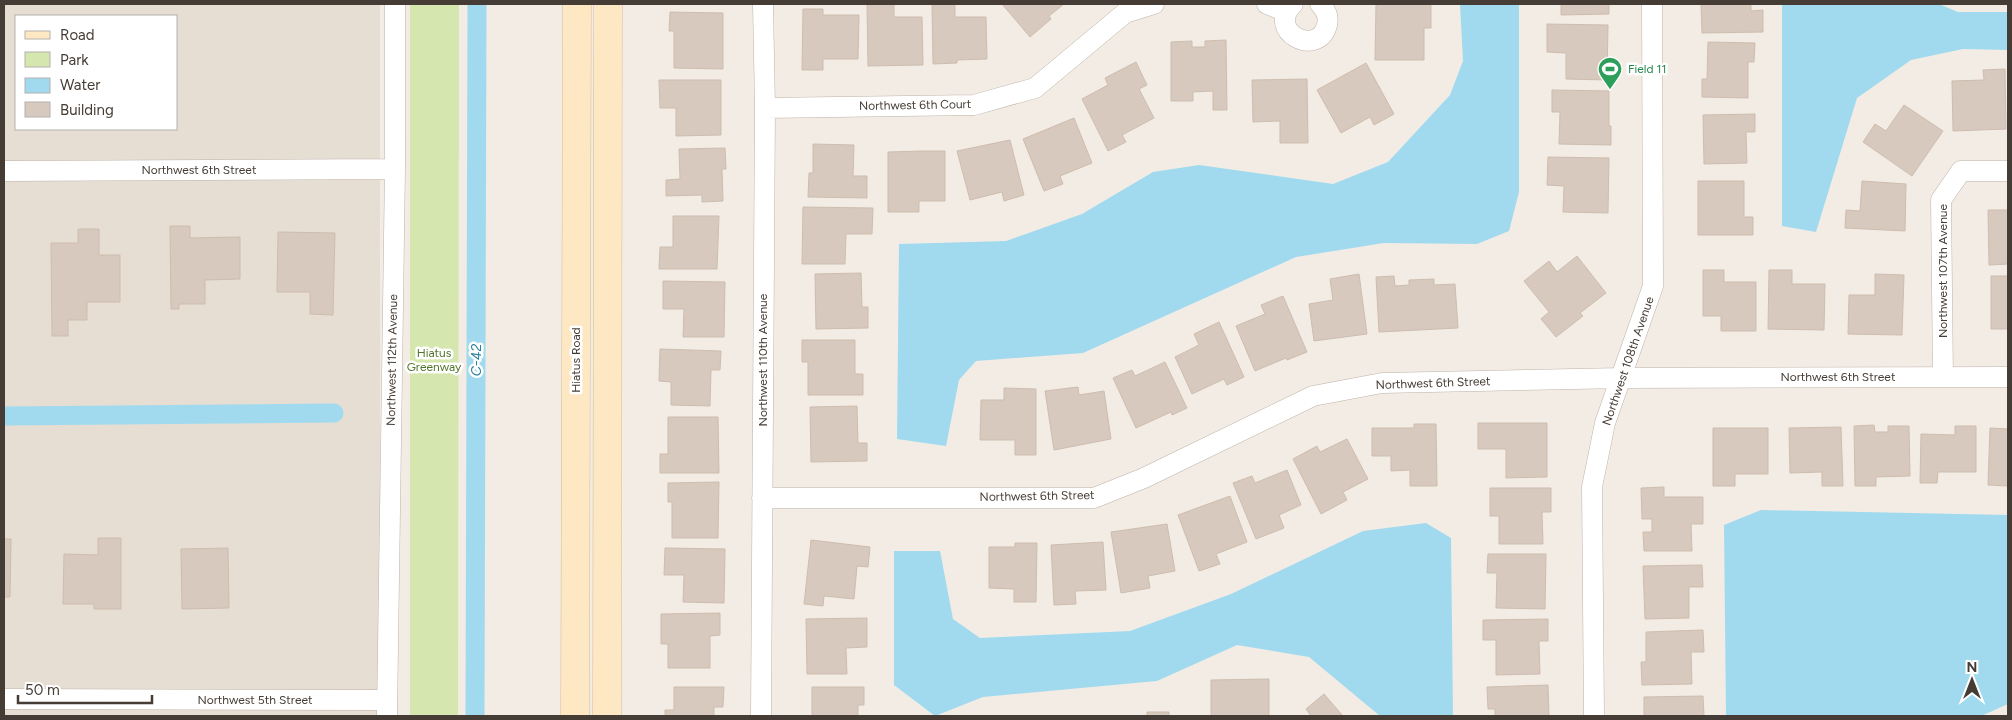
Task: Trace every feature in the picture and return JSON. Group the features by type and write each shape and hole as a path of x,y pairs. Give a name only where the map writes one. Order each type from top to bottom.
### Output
{"main road":[{"name":"Hiatus Road","path":"575,716 577,4"},
{"path":"607,716 608,4"}],"street":[{"name":"Northwest 112th Avenue","path":"387,708 394,169 394,4"},
{"name":"Northwest 110th Avenue","path":"761,716 765,108 763,4"},
{"name":"Northwest 6th Court","path":"765,108 974,105 1035,88 1125,13 1154,4"},
{"path":"1267,4 1290,8 1286,25 1293,36 1307,41 1314,40 1320,36 1327,25 1326,11 1320,4"},
{"name":"Northwest 108th Avenue","path":"1594,716 1592,487 1605,423 1653,286 1652,4"},
{"name":"Northwest 6th Street","path":"4,170 394,169"},
{"name":"Northwest 107th Avenue","path":"1943,377 1942,200 1961,171 2008,171"},
{"name":"Northwest 6th Street","path":"762,498 1094,498 1144,478 1313,396 1382,383 1622,378 2008,377"},
{"name":"Northwest 5th Street","path":"4,699 387,708"}],"shaded area":[{"path":"4,4 380,4 380,716 4,716"}],"green space":[{"name":"Hiatus Greenway","path":"410,4 459,4 458,716 410,716"}],"water":[{"path":"1460,4 1519,4 1519,192 1509,231 1477,244 1384,243 1296,257 1083,353 976,361 959,380 946,446 897,439 899,244 1006,241 1082,214 1153,172 1199,165 1333,184 1388,162 1450,95 1463,61"},
{"path":"1782,4 1939,4 1958,12 2008,12 2008,50 1963,49 1911,60 1857,98 1816,232 1782,226"},
{"path":"1761,510 2008,515 2008,704 1981,716 1726,716 1724,525"},
{"path":"1426,523 1451,538 1453,716 1380,716 1309,657 1237,645 1157,681 983,697 935,716 894,685 894,551 940,551 953,619 980,638 1130,631 1231,594 1363,531"}],"building":[{"path":"867,4 894,4 894,17 922,17 923,65 868,66"},
{"path":"932,4 955,4 955,17 986,17 987,59 957,60 957,63 933,64"},
{"path":"1002,4 1064,4 1049,16 1051,19 1030,37"},
{"path":"1376,4 1431,4 1431,28 1424,28 1424,60 1375,60"},
{"path":"1561,4 1609,4 1609,14 1561,15"},
{"path":"1701,4 1751,4 1751,11 1763,10 1763,32 1702,33"},
{"path":"803,9 823,9 823,15 859,15 858,59 823,59 823,70 802,70"},
{"path":"670,12 723,13 723,69 674,68 674,31 669,31"},
{"path":"1547,24 1608,25 1607,80 1566,79 1566,53 1547,52"},
{"path":"1226,40 1227,110 1213,110 1213,91 1193,92 1193,101 1171,101 1171,42 1192,41 1192,47 1205,47 1205,41"},
{"path":"1708,42 1755,43 1754,62 1748,62 1748,98 1702,97 1702,79 1707,79"},
{"path":"1136,62 1147,85 1139,89 1154,118 1122,135 1126,142 1108,151 1082,99 1108,85 1105,78"},
{"path":"1366,63 1394,114 1374,125 1370,117 1341,133 1317,90"},
{"path":"2005,69 2006,129 1953,131 1952,81 1984,80 1983,70"},
{"path":"1307,79 1308,143 1280,143 1280,121 1253,122 1252,80"},
{"path":"659,80 721,80 721,135 676,136 676,108 660,108"},
{"path":"1552,90 1609,91 1611,145 1559,144 1560,112 1552,112"},
{"path":"1904,105 1943,131 1912,176 1863,142 1875,124 1886,131"},
{"path":"1755,114 1755,132 1746,132 1747,163 1704,164 1703,115"},
{"path":"1074,118 1092,163 1060,176 1063,184 1044,191 1023,139"},
{"path":"1010,140 1024,195 1004,201 1002,192 970,200 957,151"},
{"path":"813,144 854,145 853,176 867,176 867,198 808,197 809,173 813,173"},
{"path":"725,148 726,169 722,169 723,201 702,202 702,195 666,196 666,180 680,179 679,149"},
{"path":"945,151 945,201 919,201 919,212 888,212 888,152"},
{"path":"1548,157 1609,158 1608,213 1563,212 1564,186 1547,185"},
{"path":"1698,181 1744,181 1744,217 1753,217 1753,235 1698,235"},
{"path":"1862,181 1906,184 1905,231 1845,228 1846,210 1860,211"},
{"path":"803,207 873,208 872,234 846,234 845,264 802,264"},
{"path":"1988,210 2008,210 2008,264 1989,265"},
{"path":"673,216 719,216 717,269 659,269 660,247 673,247"},
{"path":"170,226 190,226 190,238 240,237 240,279 205,280 205,304 179,304 179,309 171,309"},
{"path":"78,229 99,229 99,255 120,255 120,302 87,302 87,320 68,320 68,336 52,336 51,243 78,243"},
{"path":"278,232 335,233 333,315 310,314 310,292 277,292"},
{"path":"1577,256 1606,293 1580,313 1583,316 1556,337 1541,319 1549,312 1524,281 1549,261 1557,272"},
{"path":"1703,270 1724,270 1724,282 1756,282 1756,331 1721,331 1721,316 1703,316"},
{"path":"1769,270 1792,270 1792,284 1825,284 1824,330 1768,329"},
{"path":"861,273 862,307 868,307 868,328 816,329 815,274"},
{"path":"1359,274 1367,334 1314,341 1309,304 1333,300 1330,279"},
{"path":"1875,274 1904,275 1902,335 1848,334 1849,295 1875,295"},
{"path":"1394,276 1395,286 1409,285 1409,280 1434,279 1434,285 1455,284 1458,328 1379,332 1376,277"},
{"path":"1991,276 2008,276 2008,329 1991,329"},
{"path":"663,281 725,282 724,337 683,337 684,309 663,309"},
{"path":"1283,296 1307,352 1287,360 1286,358 1255,371 1236,326 1265,314 1261,305"},
{"path":"1219,322 1244,377 1227,385 1224,379 1192,394 1175,357 1199,345 1194,334"},
{"path":"802,340 855,340 855,374 863,374 863,395 808,395 808,362 802,362"},
{"path":"660,349 721,351 720,370 711,370 710,406 671,405 671,382 659,381"},
{"path":"1165,362 1187,408 1172,415 1171,412 1136,428 1113,378 1132,370 1135,376"},
{"path":"1078,387 1079,395 1104,391 1111,439 1054,450 1045,391"},
{"path":"1004,388 1036,389 1036,455 1015,455 1015,440 980,440 981,400 1004,400"},
{"path":"857,406 858,443 867,443 867,461 811,462 810,407"},
{"path":"668,417 718,417 719,473 660,473 660,454 668,454"},
{"path":"1478,423 1547,423 1547,477 1506,478 1506,449 1478,449"},
{"path":"1414,424 1436,424 1437,486 1410,486 1410,470 1391,471 1391,456 1372,456 1372,428 1414,428"},
{"path":"1874,425 1875,432 1888,432 1888,426 1909,426 1910,476 1876,477 1876,486 1855,486 1854,426"},
{"path":"1955,426 1976,426 1976,472 1938,472 1937,483 1920,483 1921,434 1955,435"},
{"path":"1841,427 1843,486 1822,486 1822,472 1790,473 1789,428"},
{"path":"1713,428 1768,428 1768,474 1735,474 1735,486 1713,486"},
{"path":"1990,428 2008,429 2008,486 1988,485"},
{"path":"1347,439 1368,479 1343,492 1347,500 1321,514 1293,459 1317,446 1320,452"},
{"path":"1287,470 1301,505 1279,515 1284,528 1256,539 1233,483 1252,476 1255,483"},
{"path":"719,482 718,538 672,538 672,502 668,502 668,483"},
{"path":"1664,487 1664,497 1703,497 1703,524 1691,524 1692,551 1644,551 1643,532 1652,532 1652,519 1642,519 1641,488"},
{"path":"1490,488 1551,488 1551,512 1542,512 1543,544 1499,544 1499,516 1490,516"},
{"path":"1230,496 1247,542 1216,554 1220,564 1199,571 1178,515"},
{"path":"1167,524 1175,571 1148,576 1150,588 1121,593 1111,532"},
{"path":"98,538 121,538 121,609 94,609 94,604 63,604 64,554 98,555"},
{"path":"4,539 11,539 10,597 4,597"},
{"path":"811,540 870,547 868,567 857,566 854,599 824,596 823,606 804,604"},
{"path":"1103,542 1106,590 1075,591 1076,604 1054,605 1051,545"},
{"path":"1015,543 1037,543 1036,602 1014,602 1014,589 989,588 989,547 1015,547"},
{"path":"228,548 229,608 182,609 181,549"},
{"path":"665,548 725,549 724,603 683,602 684,575 664,575"},
{"path":"1488,554 1546,554 1545,609 1496,608 1497,573 1487,573"},
{"path":"1702,565 1703,587 1689,587 1689,618 1645,619 1643,566"},
{"path":"720,613 720,635 710,636 710,668 668,668 668,644 661,644 661,614"},
{"path":"867,618 867,647 846,648 847,674 807,674 806,619"},
{"path":"1548,619 1548,641 1539,641 1540,674 1496,675 1496,640 1483,640 1483,620"},
{"path":"1703,630 1704,652 1691,652 1692,684 1642,685 1641,662 1646,662 1646,632"},
{"path":"1269,679 1269,716 1211,716 1211,680"},
{"path":"1548,685 1549,716 1495,716 1495,709 1488,709 1487,687"},
{"path":"674,687 724,687 723,707 714,707 714,716 665,716 665,710 674,710"},
{"path":"812,687 864,687 864,705 858,705 858,716 812,716"},
{"path":"1324,694 1343,716 1311,716 1306,709"},
{"path":"1703,696 1704,716 1644,716 1644,697"},
{"path":"1147,712 1169,712 1169,716 1147,716"}],"waterway":[{"name":"C-42","path":"475,716 477,4"},
{"path":"4,416 334,413"}],"place":[{"name":"Field 11","path":"1610,90"}]}
